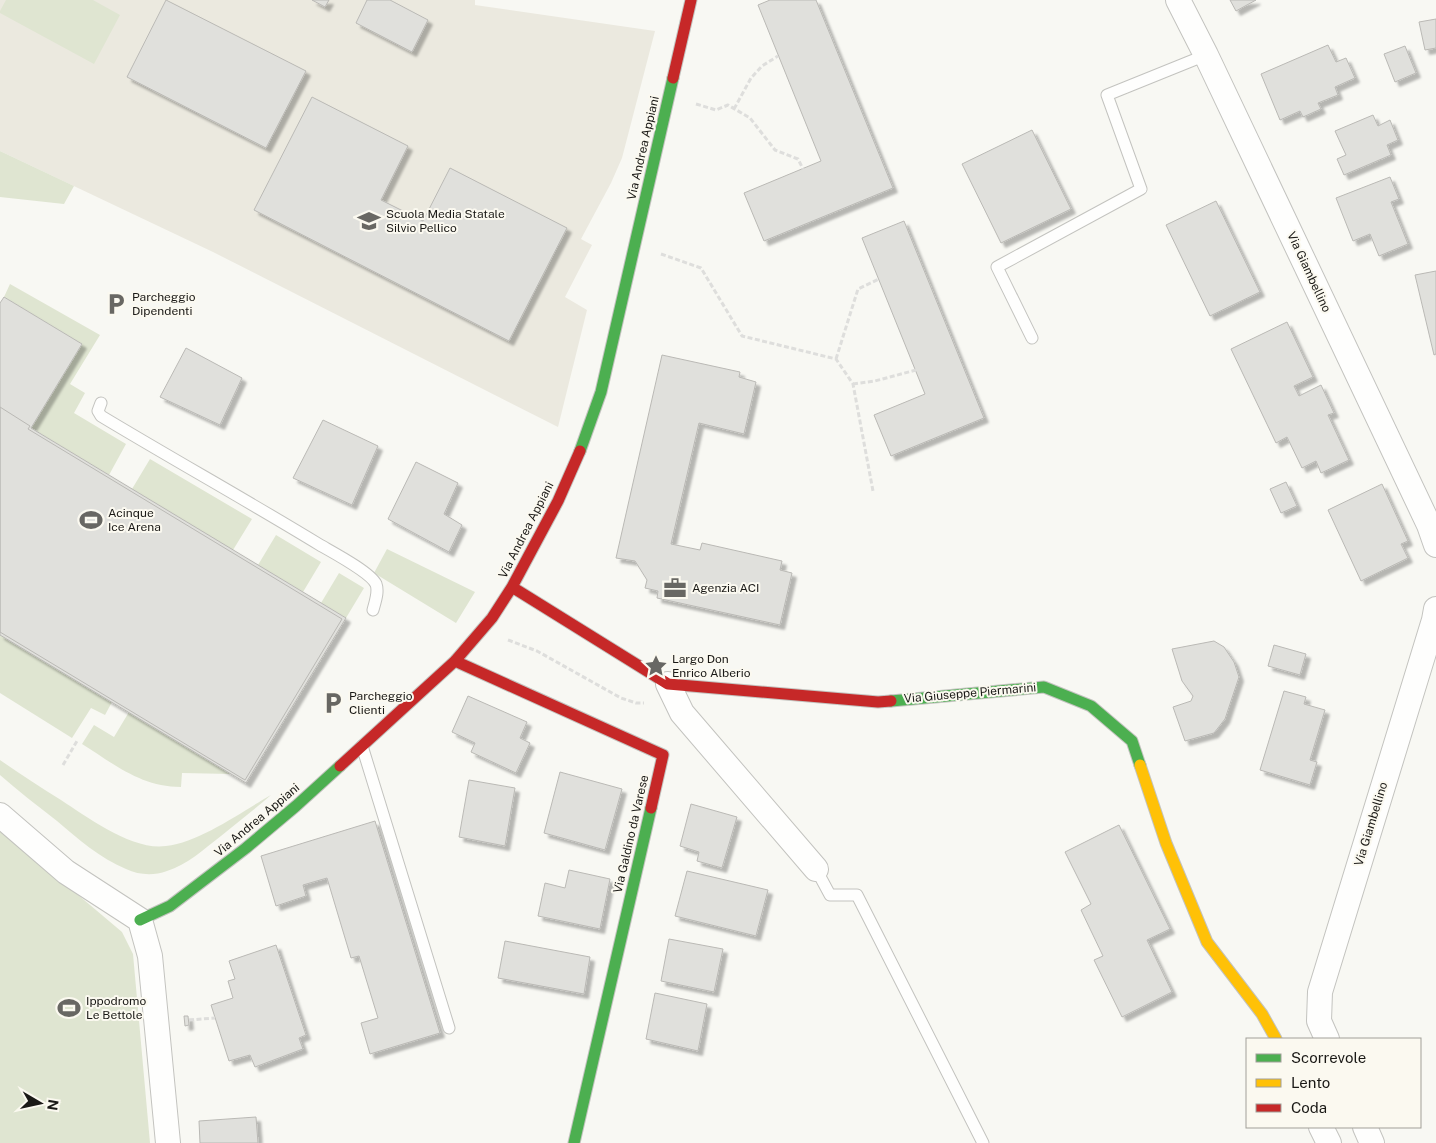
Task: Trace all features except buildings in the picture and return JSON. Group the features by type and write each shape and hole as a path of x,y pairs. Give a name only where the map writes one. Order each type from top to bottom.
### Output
{"street":[{"name":"Via Andrea Appiani","path":"140,920 170,906 246,848 302,800 455,661 492,618 512,587 558,501 578,458 601,392 690,0"},
{"name":"Via Giambellino","path":"1178,0 1206,55 1436,545"},
{"name":"Via Giuseppe Piermarini","path":"512,587 668,684 878,702 1044,686 1091,706 1132,741 1166,843 1207,942 1262,1014 1275,1038"},
{"name":"Via Giambellino","path":"1327,1038 1320,1022 1320,992 1436,609"},
{"name":"Via Galdino da Varese","path":"455,661 664,755 574,1143"},
{"path":"668,684 682,713 816,869"},
{"path":"0,815 66,872 140,920 150,956 168,1143"},
{"path":"1322,1128 1330,1143"},
{"path":"1365,1128 1372,1143"}],"lane":[{"path":"1032,338 997,267 1141,189 1106,95 1206,55"},
{"path":"101,403 98,411 101,416 277,519 371,578 376,584 377,591 373,610"},
{"path":"362,746 449,1028"},
{"path":"816,869 830,895 857,895 984,1143"}],"path":[{"path":"734,108 751,78 762,66 778,56"},
{"path":"691,103 716,110 728,105 734,108 750,118 775,150 798,159 803,169"},
{"path":"659,253 702,268 742,336 836,359 853,384 873,491"},
{"path":"836,359 858,289 879,279"},
{"path":"853,384 875,381 916,370"},
{"path":"504,638 537,651 621,698 645,703"},
{"path":"63,765 78,741"},
{"path":"189,1020 215,1018"}],"shaded area":[{"name":"Scuola Media Statale Silvio Pellico","path":"0,0 475,0 475,5 655,31 622,158 581,239 592,245 565,297 587,310 558,427 213,252 0,151"}],"green space":[{"path":"6,0 93,0 120,15 94,64 0,13"},
{"path":"0,151 74,186 64,204 0,197"},
{"path":"10,284 100,335 70,384 85,393 74,413 126,444 109,475 31,428 82,344 4,297"},
{"path":"150,459 252,519 233,550 132,489"},
{"path":"276,535 321,562 303,592 258,565"},
{"path":"387,549 475,592 456,623 374,573"},
{"path":"339,573 364,588 346,618 321,603"},
{"path":"0,635 112,702 105,715 91,708 72,738 0,693"},
{"path":"129,712 231,774 182,773 181,787 167,786 141,779 128,773 82,744 94,725 114,737"},
{"path":"0,760 111,831 139,843 153,846 166,846 193,839 271,795 188,861 162,873 141,874 116,865 98,854 21,793 0,775"},
{"name":"Ippodromo Le Bettole","path":"0,829 122,932 133,954 150,1143 0,1143"}],"traffic: fast":[{"path":"580,451 601,392 673,78"},
{"path":"891,701 1044,687 1091,706 1132,741 1140,765"},
{"path":"140,920 170,906 246,848 340,766"},
{"path":"574,1143 651,808"}],"traffic: slow":[{"path":"1140,765 1166,843 1207,942 1262,1014 1275,1038"}],"traffic: jam":[{"path":"673,78 691,0"},
{"path":"340,766 455,661 492,618 512,587 558,501 580,451"},
{"path":"512,587 668,684 878,702 891,701"},
{"path":"455,661 663,755 651,808"}],"place":[{"name":"Scuola Media Statale Silvio Pellico","path":"369,221"},
{"name":"Parcheggio Dipendenti","path":"116,304"},
{"name":"Acinque Ice Arena","path":"91,520"},
{"name":"Agenzia ACI","path":"675,588"},
{"name":"Largo Don Enrico Alberio","path":"656,666"},
{"name":"Parcheggio Clienti","path":"333,703"},
{"name":"Ippodromo Le Bettole","path":"69,1008"}]}
